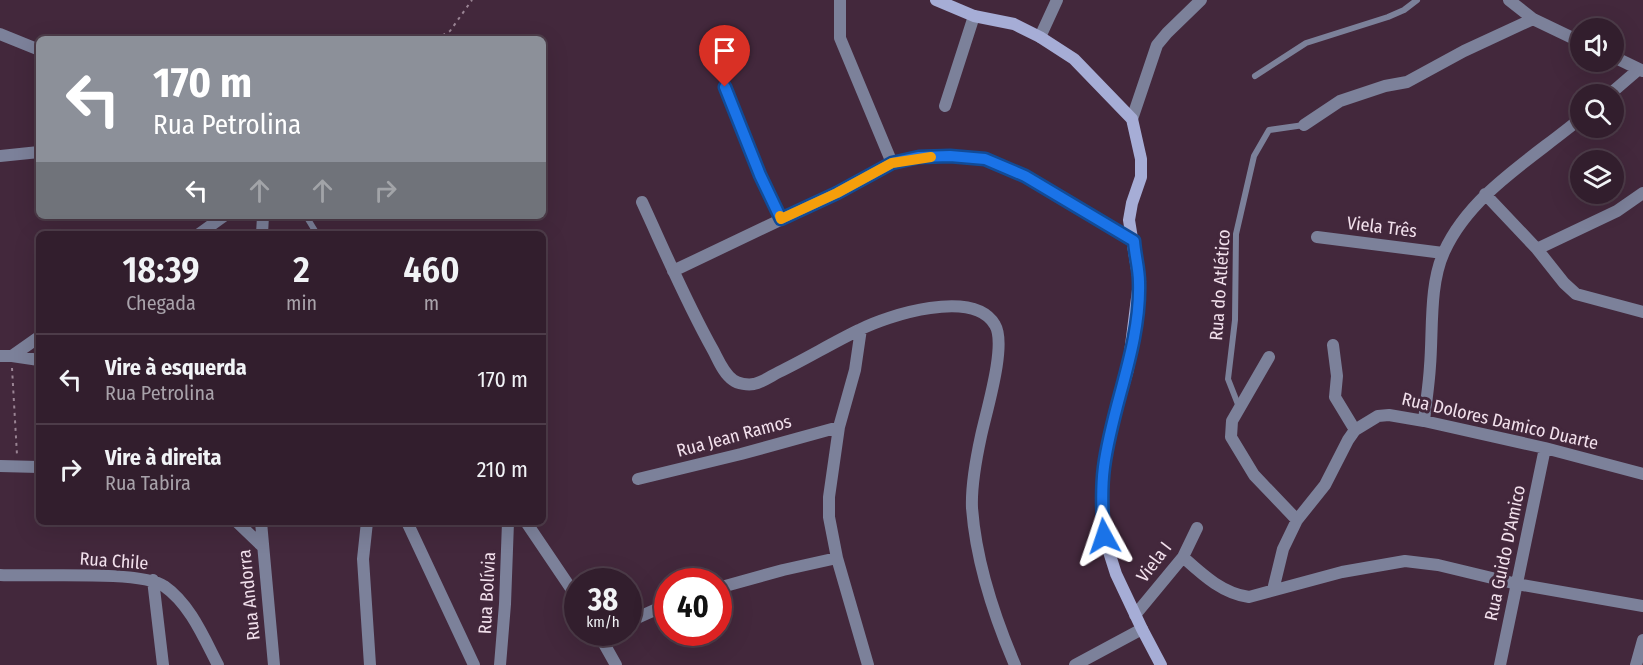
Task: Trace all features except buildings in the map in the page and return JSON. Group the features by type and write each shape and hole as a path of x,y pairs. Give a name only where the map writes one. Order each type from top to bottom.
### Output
{"street":[{"path":"840,0 840,38 892,163"},
{"path":"936,0 974,16 1014,24 1040,37 1074,59 1132,119 1142,159 1141,177 1129,220 1139,282 1137,313 1128,369 1104,466 1101,505 1104,536 1116,574 1161,665"},
{"path":"1040,37 1057,0"},
{"path":"1132,119 1157,45 1201,0"},
{"path":"1509,0 1533,19 1570,37"},
{"path":"945,106 974,16"},
{"path":"1304,125 1340,101 1385,86 1407,82 1464,51 1533,19"},
{"path":"0,34 36,49"},
{"path":"1623,84 1641,70 1624,62"},
{"path":"725,87 760,175 781,219"},
{"path":"1424,421 1436,284 1443,253 1462,221 1485,194 1570,127"},
{"path":"0,156 36,152"},
{"path":"673,271 837,193 892,163 919,157 950,156 985,159 1025,176 1134,241"},
{"path":"1537,249 1617,211 1643,193"},
{"path":"1485,194 1537,249 1563,283 1576,294 1643,312"},
{"path":"642,202 701,329 724,370 733,381 755,384 861,329 900,315 936,306 962,306 981,312 995,324 999,341 997,362 974,472 972,507 977,543 999,629 1015,665"},
{"path":"203,231 220,219"},
{"name":"Viela Três","path":"1317,237 1443,253"},
{"path":"861,329 855,370 838,427 829,517 837,558 868,665"},
{"path":"6,356 36,339"},
{"path":"1273,590 1283,549 1297,520 1328,480 1347,440 1355,430 1335,397 1337,376 1333,345"},
{"path":"6,356 36,360"},
{"path":"1269,357 1232,421 1231,437 1254,475 1297,520"},
{"name":"Rua Dolores Damico Duarte","path":"1355,430 1378,416 1389,415 1545,448 1643,474"},
{"name":"Rua Jean Ramos","path":"638,479 838,427"},
{"name":"Rua Guido D'Amico","path":"1500,665 1545,448"},
{"path":"0,466 36,467"},
{"path":"240,525 262,546"},
{"name":"Rua Andorra","path":"261,525 274,665"},
{"path":"368,525 363,559 370,665"},
{"path":"408,525 474,665"},
{"name":"Rua Bolívia","path":"500,665 508,525"},
{"path":"528,525 564,578"},
{"name":"Viela I","path":"1135,615 1183,557 1197,528"},
{"path":"1183,557 1216,584 1234,595 1249,597 1342,572 1405,561 1438,565 1517,584 1643,606"},
{"path":"732,584 837,558"},
{"name":"Rua Chile","path":"0,575 112,576 153,580 165,586 182,603 218,665"},
{"path":"153,580 163,665"},
{"path":"1075,665 1142,629"},
{"path":"1636,665 1643,639"},
{"path":"607,646 616,665"}],"lane":[{"path":"1255,76 1306,43 1388,17 1404,10 1417,0"},
{"name":"Rua do Atlético","path":"1239,408 1228,379 1235,320 1238,223 1254,156 1269,130 1304,125"}],"path":[{"path":"441,36 450,31 472,0"},
{"path":"6,356 18,466"}],"slow traffic":[{"path":"780,216 781,219 837,193 892,163 919,157 931,157"}],"route":[{"path":"725,87 760,175 781,219 837,193 892,163 919,157 950,156 985,159 1025,176 1134,241 1139,282 1137,313 1128,369 1104,466 1101,505 1104,536"}]}
